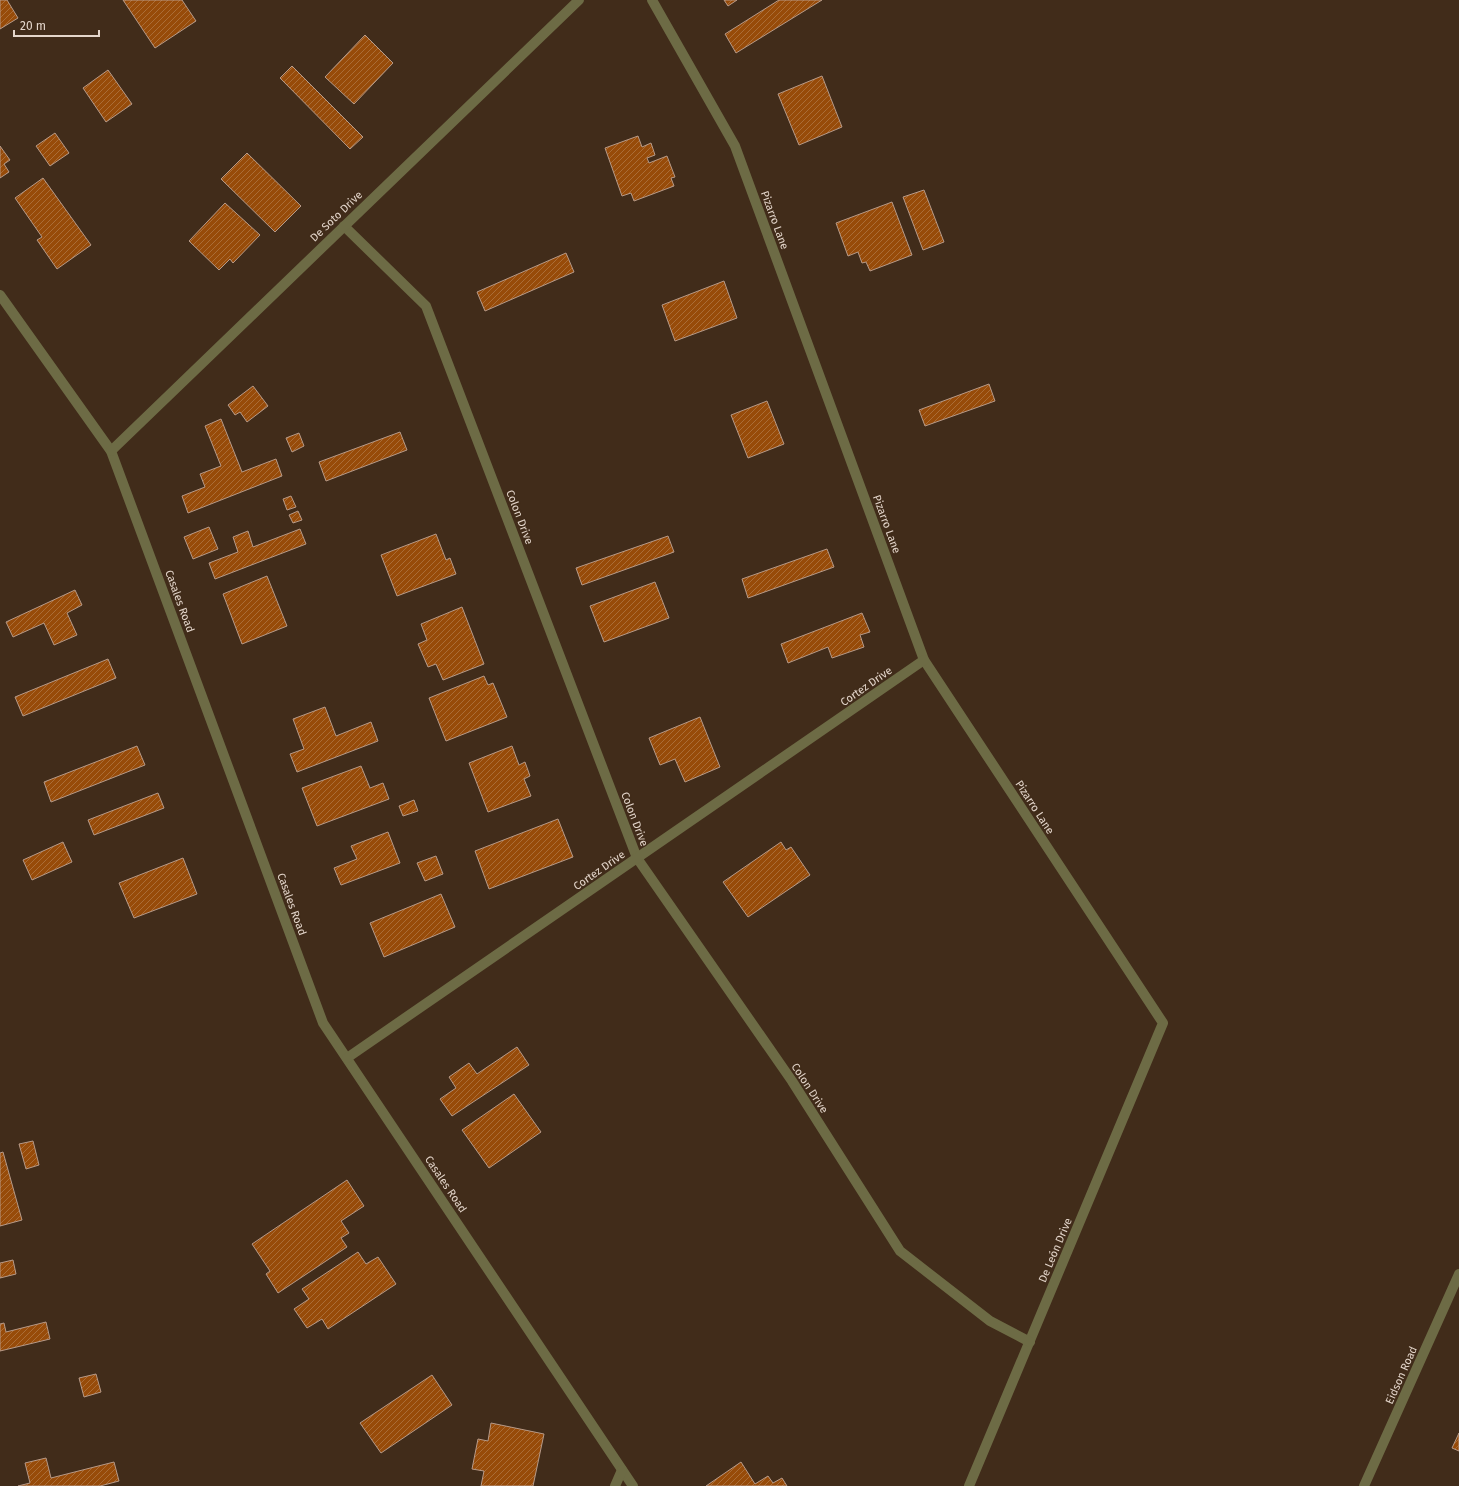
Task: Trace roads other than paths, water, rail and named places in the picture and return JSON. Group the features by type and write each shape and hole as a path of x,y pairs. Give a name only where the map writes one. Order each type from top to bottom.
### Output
{"street":[{"name":"De Soto Drive","path":"111,451 579,0"},
{"name":"Pizarro Lane","path":"652,0 735,146 924,660 1163,1023"},
{"name":"Colon Drive","path":"344,226 426,306 637,858 792,1081 900,1251 990,1322 1030,1342"},
{"name":"Casales Road","path":"0,295 111,451 323,1023 633,1486"},
{"name":"Cortez Drive","path":"347,1058 924,660"},
{"name":"De León Drive","path":"969,1486 1163,1023"},
{"name":"Eidson Road","path":"1364,1486 1459,1274"},
{"path":"615,1486 622,1470"}]}
